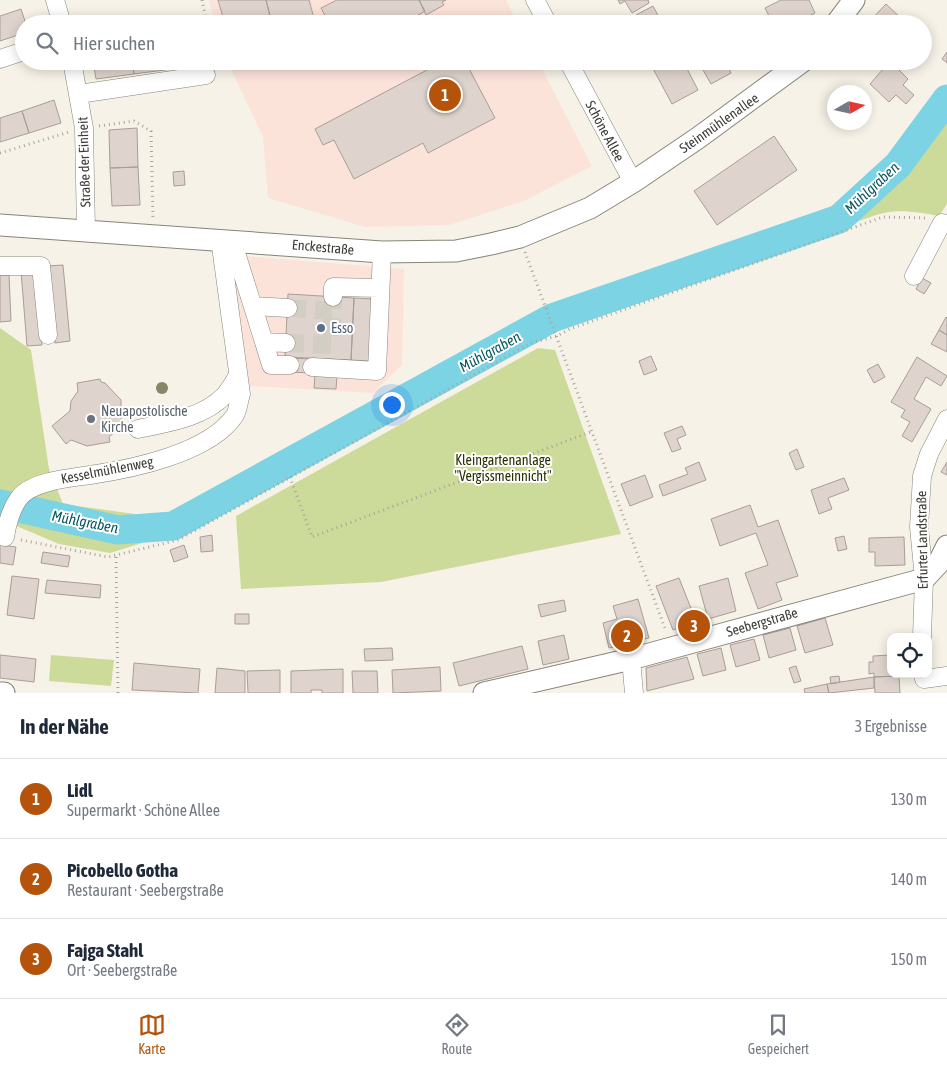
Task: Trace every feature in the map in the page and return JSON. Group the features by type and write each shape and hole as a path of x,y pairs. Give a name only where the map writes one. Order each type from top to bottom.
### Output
{"main road":[{"path":"843,15 854,0"},
{"name":"Steinmühlenallee","path":"633,182 791,70"},
{"name":"Enckestraße","path":"0,224 382,252 456,251 520,237 590,208 633,182"},
{"path":"924,579 938,564 947,546"},
{"name":"Seebergstraße","path":"484,693 630,659 924,579"}],"street":[{"path":"55,0 59,15"},
{"path":"535,0 543,15"},
{"path":"0,60 15,54"},
{"name":"Straße der Einheit","path":"74,70 84,128 86,231"},
{"name":"Schöne Allee","path":"573,70 633,182"},
{"path":"79,94 206,75"},
{"path":"914,276 944,224"},
{"path":"226,240 243,277 271,365 290,365"},
{"name":"Kesselmühlenweg","path":"2,537 8,519 20,497 56,480 122,470 155,462 191,447 218,432 235,415 241,394 226,240"},
{"path":"312,367 377,371 382,252"},
{"path":"0,266 41,266 48,335"},
{"path":"333,297 333,287 380,288"},
{"path":"253,306 288,308"},
{"path":"264,342 286,343"},
{"path":"138,430 182,420 202,411 224,396 238,375"},
{"name":"Erfurter Landstraße","path":"922,633 924,579 919,526 922,476 929,454 947,419"},
{"path":"630,659 634,693"},
{"path":"924,682 947,676"}],"path":[{"path":"202,0 206,15"},
{"path":"0,153 84,128 134,121 151,131 153,236"},
{"path":"2,537 108,557 116,557 178,540 531,343 557,336 579,326 883,217 924,217 944,224"},
{"path":"524,250 593,431 666,632"},
{"path":"290,477 312,537 593,431"},
{"path":"116,557 118,693"}],"shaded area":[{"path":"209,0 506,0 514,15 213,15"},
{"path":"231,70 543,70 592,166 524,201 449,225 365,227 268,198 263,137"},
{"path":"245,256 404,269 402,365 373,393 248,386 233,275"}],"green space":[{"path":"943,107 947,110 947,204 939,216 897,211 884,213 832,230 800,234 839,221 898,165"},
{"path":"0,328 31,350 49,469 63,504 135,514 142,543 110,553 59,544 0,519"},
{"name":"Kleingartenanlage \"Vergissmeinnicht\"","path":"538,348 555,350 621,534 381,582 241,589 236,516"},
{"path":"51,655 114,660 111,686 49,681"}],"building":[{"path":"218,0 266,0 270,15 222,15"},
{"path":"266,0 309,0 313,15 270,15"},
{"path":"337,0 419,0 425,11 419,15 325,15 321,8"},
{"path":"419,0 446,0 442,2 444,5 426,15"},
{"path":"618,0 648,0 649,3 632,13 625,1 620,4"},
{"path":"781,0 809,0 815,13 811,15 768,15 765,8"},
{"path":"886,4 898,15 876,15"},
{"path":"653,6 658,15 636,15"},
{"path":"21,9 23,15 15,15 15,36 0,41 0,16"},
{"path":"947,52 947,63 942,59"},
{"path":"94,70 133,70 134,74 96,79"},
{"path":"133,70 164,70 134,74"},
{"path":"427,70 470,70 495,118 428,153 423,143 354,179 334,140 323,145 315,129"},
{"path":"654,70 688,70 698,90 672,104"},
{"path":"703,70 729,70 731,73 711,84"},
{"path":"882,70 899,70 908,79 903,85 914,95 906,104 896,95 889,102 871,85"},
{"path":"54,100 61,123 29,133 22,111"},
{"path":"22,111 29,133 0,142 0,118"},
{"path":"137,128 138,167 110,168 109,130"},
{"path":"774,136 797,170 717,225 694,191"},
{"path":"138,167 140,205 112,206 110,168"},
{"path":"184,171 185,185 174,186 173,172"},
{"path":"63,265 70,341 55,343 48,266"},
{"path":"35,270 42,345 27,346 21,271"},
{"path":"0,275 9,275 11,321 0,322"},
{"path":"922,278 931,283 924,294 916,289"},
{"path":"288,294 354,298 351,360 285,357"},
{"path":"354,298 372,299 369,361 351,360"},
{"path":"947,318 947,335 939,330"},
{"path":"939,330 947,335 947,352 931,344"},
{"path":"651,356 657,370 644,375 639,361"},
{"path":"917,357 947,376 941,386 926,377 914,399 931,409 912,442 902,436 910,422 901,417 905,410 891,402"},
{"path":"290,358 313,359 312,373 289,372"},
{"path":"878,364 885,377 874,383 867,370"},
{"path":"315,375 337,376 336,389 314,388"},
{"name":"Neuapostolische Kirche","path":"100,379 121,400 121,407 125,408 117,430 109,437 110,442 87,446 71,440 66,444 52,426 70,411 71,401 78,391 77,383"},
{"path":"682,426 686,435 677,439 681,449 672,452 664,433"},
{"path":"797,449 804,467 796,470 789,453"},
{"path":"699,462 706,480 663,496 659,485 688,474 685,468"},
{"path":"947,462 947,475 941,472"},
{"path":"645,475 653,497 630,506 621,484"},
{"path":"844,478 849,490 828,498 832,509 819,514 811,490"},
{"path":"750,505 758,527 778,520 798,576 776,583 782,600 758,609 745,573 768,565 756,533 720,546 711,519"},
{"path":"212,535 213,551 201,552 200,537"},
{"path":"844,536 847,549 838,551 835,538"},
{"path":"904,537 905,565 875,566 875,552 869,552 869,538"},
{"path":"0,545 16,547 13,565 0,563"},
{"path":"184,545 188,557 174,562 170,550"},
{"path":"43,552 70,556 68,567 41,563"},
{"path":"12,576 39,579 34,619 7,615"},
{"path":"679,578 696,621 673,630 656,586"},
{"path":"728,578 736,611 708,619 699,586"},
{"path":"47,580 101,585 100,598 45,593"},
{"path":"638,599 649,638 609,648 603,623 617,619 613,606"},
{"path":"564,600 566,611 541,617 538,605"},
{"path":"235,614 249,614 249,624 235,624"},
{"path":"825,618 833,645 805,653 797,626"},
{"path":"790,628 796,650 769,658 763,635"},
{"path":"564,635 569,659 543,665 538,641"},
{"path":"754,639 760,660 736,667 730,645"},
{"path":"522,646 528,669 459,686 453,663"},
{"path":"392,648 393,660 365,661 364,649"},
{"path":"721,648 726,670 703,676 697,654"},
{"path":"0,655 36,659 34,682 0,678"},
{"path":"887,655 887,676 874,677 874,673 869,674 869,662 873,662 873,656"},
{"path":"687,657 694,679 647,691 646,668"},
{"path":"134,663 200,669 198,693 132,690"},
{"path":"796,666 801,681 794,683 789,668"},
{"path":"440,667 441,691 393,693 392,670"},
{"path":"217,668 245,671 245,693 215,693"},
{"path":"343,669 343,693 322,693 322,690 311,690 311,693 291,693 291,671"},
{"path":"280,670 280,693 248,693 247,671"},
{"path":"352,671 377,671 378,693 353,693"},
{"path":"839,676 840,682 831,684 830,677"},
{"path":"874,677 899,678 900,693 875,693"},
{"path":"874,677 874,688 829,693 827,684"},
{"path":"827,684 829,693 805,693 804,689"}],"waterway":[{"name":"Mühlgraben","path":"0,504 118,530 173,526 552,318 839,219 898,165 947,99"}],"tunnel":[{"path":"286,343 331,345 333,297"},
{"path":"288,308 332,311"}],"place":[{"name":"Lidl","path":"445,95"},
{"name":"Esso","path":"321,328"},
{"name":"Neuapostolische Kirche","path":"91,419"},
{"name":"Fajga Stahl","path":"694,626"},
{"name":"Picobello Gotha","path":"627,636"}]}
